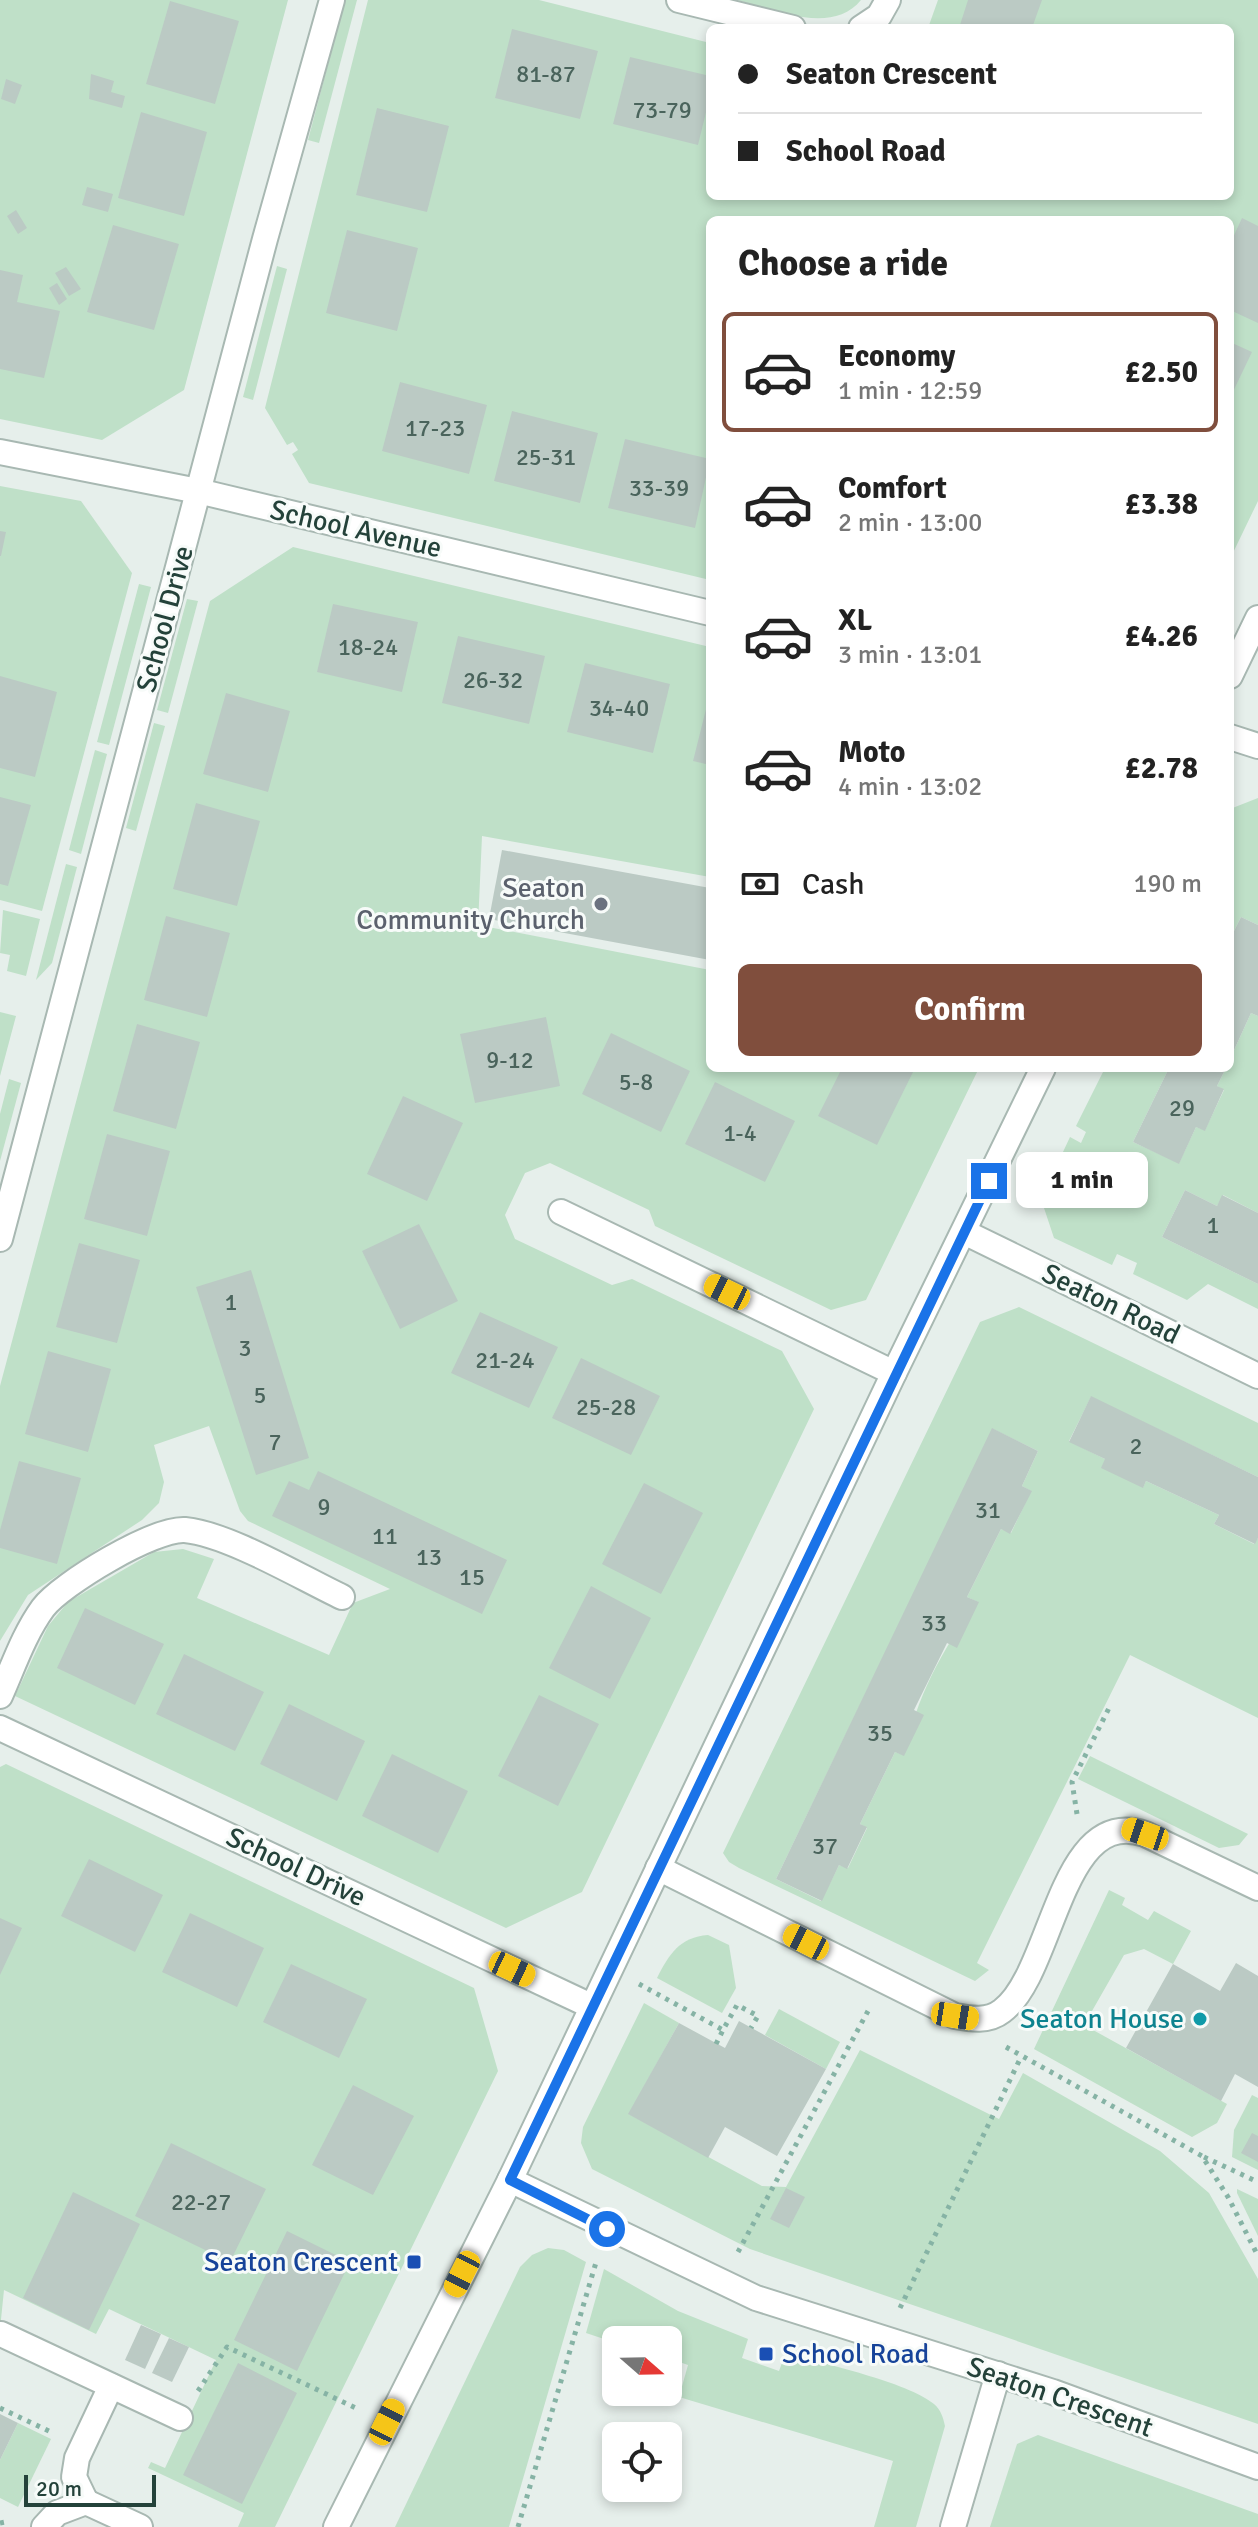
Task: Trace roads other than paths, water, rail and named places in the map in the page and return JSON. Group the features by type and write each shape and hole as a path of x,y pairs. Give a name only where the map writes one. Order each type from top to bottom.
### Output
{"street":[{"name":"School Drive","path":"0,1239 332,0"},
{"path":"679,0 777,24"},
{"path":"867,24 879,16 888,0"},
{"name":"School Avenue","path":"0,452 198,491 706,612"},
{"path":"1234,668 1258,618"},
{"path":"1234,738 1258,746"},
{"path":"336,2527 510,2180 894,1373 1041,1072"},
{"path":"561,1212 894,1373"},
{"name":"Seaton Road","path":"964,1232 1258,1376"},
{"path":"0,1696 34,1622 55,1595 153,1536 172,1530 203,1534 225,1542 342,1597"},
{"name":"School Drive","path":"0,1728 591,2006"},
{"path":"658,1868 955,2016 978,2020 1002,2012 1019,1991 1082,1856 1103,1834 1126,1827 1258,1888"},
{"name":"Seaton Crescent","path":"510,2180 721,2283 785,2308 998,2374 1258,2467"},
{"path":"1,2334 180,2418"},
{"path":"953,2527 998,2374"},
{"path":"111,2386 77,2458 74,2477 86,2502 140,2527"},
{"path":"44,2527 57,2513 86,2502"}],"place":[{"name":"Seaton Community Church","path":"601,904"},
{"name":"Seaton House","path":"1200,2019"},
{"name":"Seaton Crescent","path":"414,2262"},
{"name":"School Road","path":"766,2354"}]}
